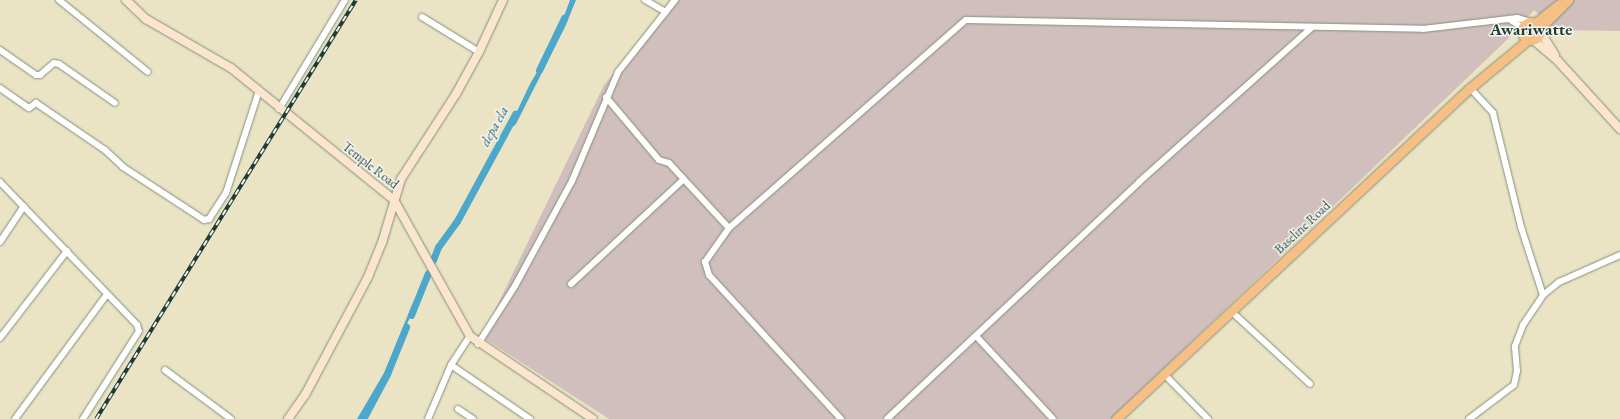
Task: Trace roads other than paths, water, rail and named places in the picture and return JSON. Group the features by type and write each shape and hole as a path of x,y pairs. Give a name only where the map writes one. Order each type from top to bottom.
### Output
{"main road":[{"path":"1527,35 1567,0"},
{"path":"1527,35 1538,36 1536,26"},
{"name":"Baseline Road","path":"1116,419 1470,88 1508,55 1527,35"}],"street":[{"path":"59,0 148,72"},
{"name":"Temple Road","path":"126,0 146,18 213,56 259,91 279,109 394,200 470,336 478,344 593,419"},
{"path":"279,109 345,0"},
{"path":"288,419 305,395 368,278 382,243 394,200 404,174 479,52 503,0"},
{"path":"646,0 666,12"},
{"path":"478,344 515,286 572,181 606,97 618,72 675,0"},
{"path":"422,17 479,52"},
{"path":"841,419 709,276 705,262 729,228 966,20 1423,30 1522,18 1536,26 1558,61"},
{"path":"1509,20 1558,61 1620,129"},
{"path":"887,419 1139,182 1311,28"},
{"path":"0,50 36,74 40,75 54,63 59,64 115,103"},
{"path":"0,88 29,108 36,103 105,150 123,167 204,220 209,219 216,211 226,194 259,91"},
{"path":"1470,88 1493,113 1521,227 1543,295"},
{"path":"606,97 659,160 669,163 729,228"},
{"path":"571,284 684,179"},
{"path":"0,182 137,325 139,331 83,419"},
{"path":"0,242 24,206"},
{"path":"0,338 67,251"},
{"path":"1469,419 1514,385 1518,371 1515,346 1523,325 1543,295 1559,282 1620,255"},
{"path":"15,419 107,294"},
{"path":"1232,312 1310,384"},
{"path":"428,419 451,365 470,336"},
{"path":"976,336 1053,419"},
{"path":"451,365 530,419"},
{"path":"165,370 231,419"},
{"path":"1164,374 1188,402 1208,419"},
{"path":"458,409 473,419"}],"water":[{"path":"570,0 576,0 565,27 516,124 507,132 530,84 554,43"},
{"path":"412,305 415,306 397,347 386,382 378,391 365,419 357,419 384,373"}],"waterway":[{"name":"depa ela","path":"539,70 564,18"},
{"name":"depa ela","path":"433,260 438,247 457,221 515,114"},
{"name":"depa ela","path":"411,315 428,273"},
{"name":"depa ela","path":"363,419 387,374 406,327"}],"railway":[{"path":"96,419 356,0"}],"district":[{"name":"Awariwatte","path":"1531,30"}]}
